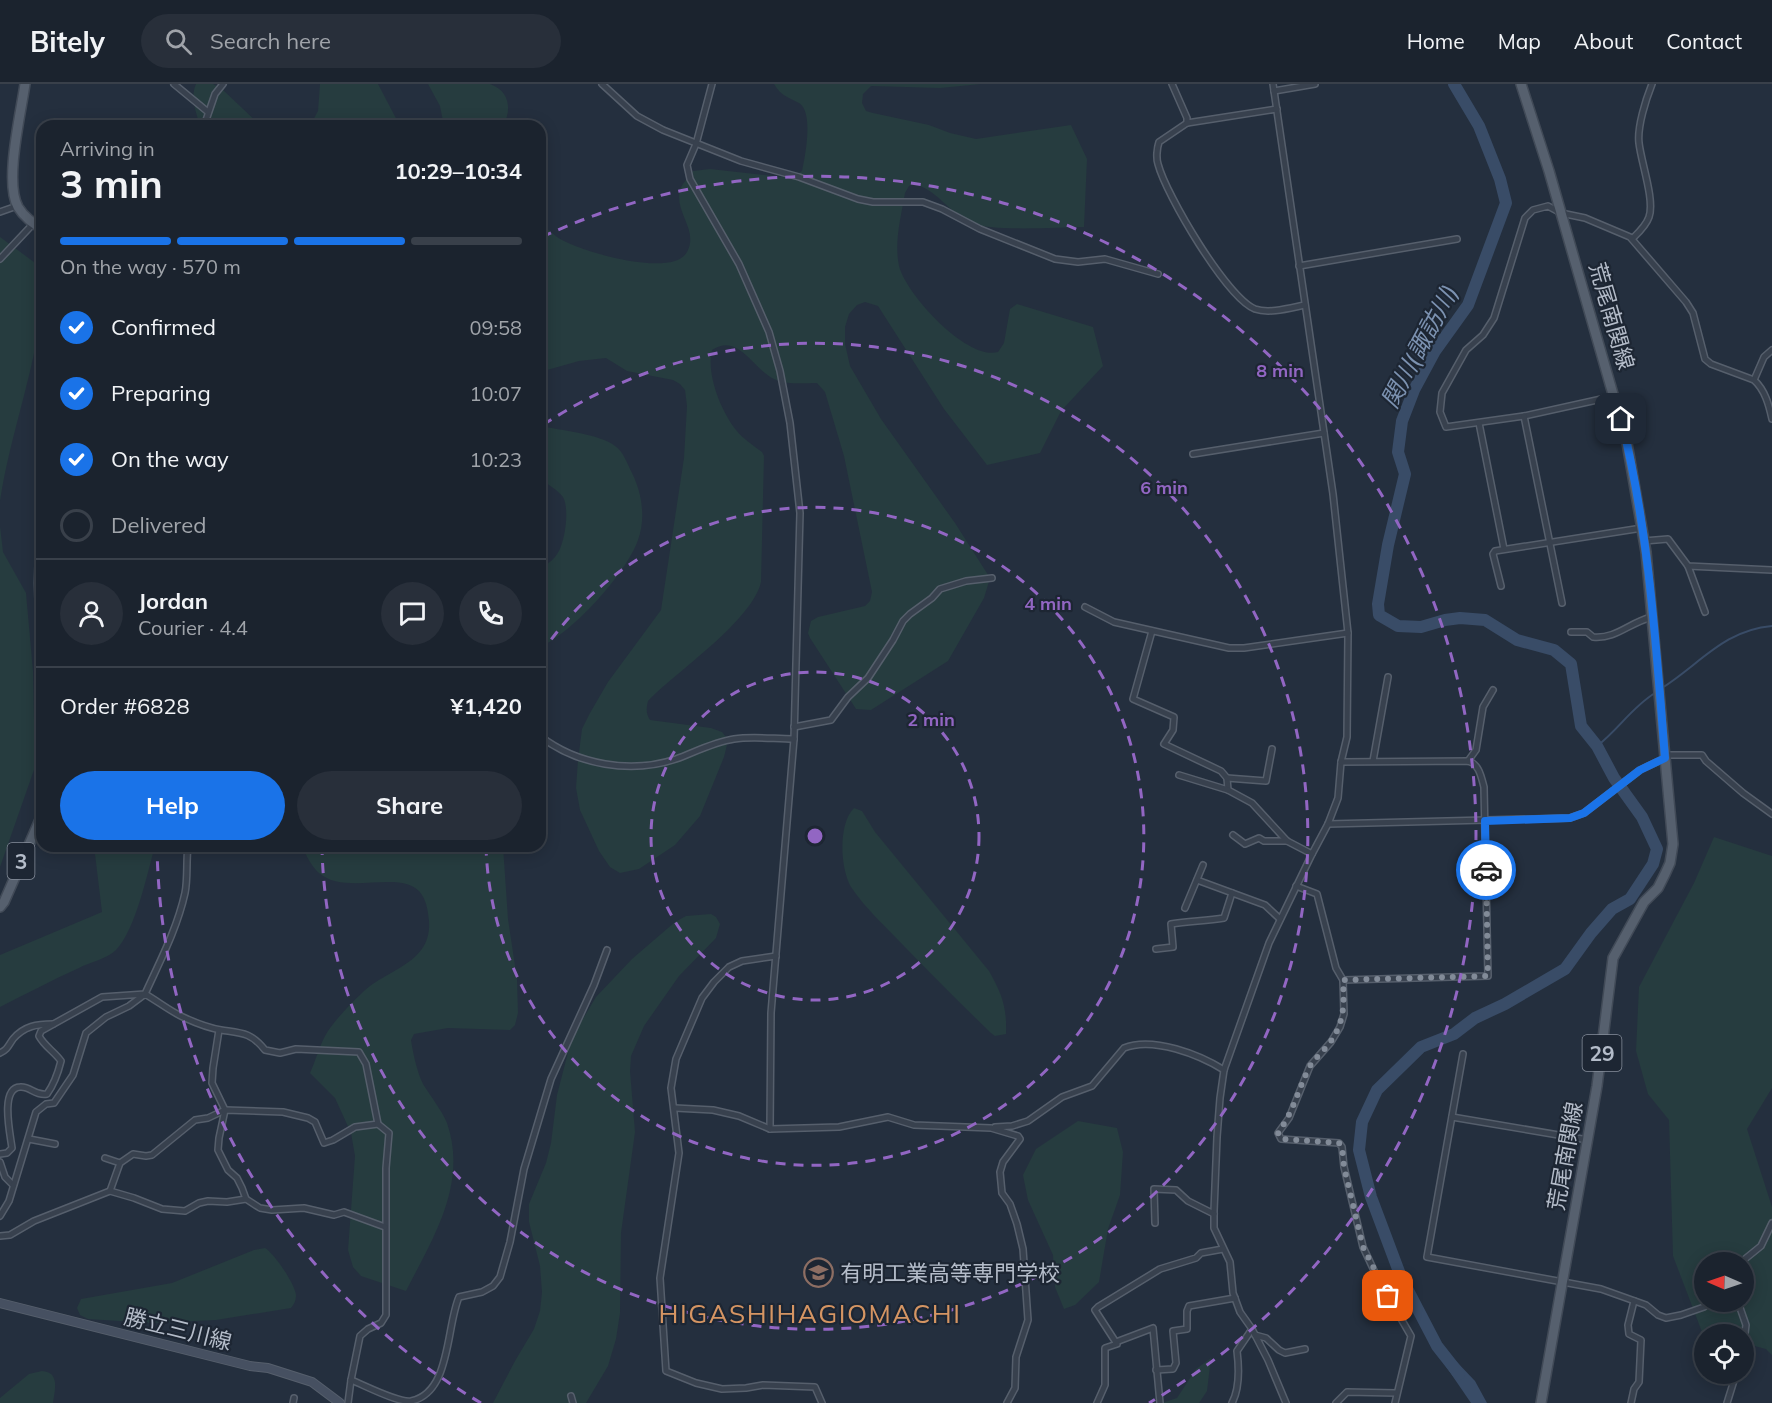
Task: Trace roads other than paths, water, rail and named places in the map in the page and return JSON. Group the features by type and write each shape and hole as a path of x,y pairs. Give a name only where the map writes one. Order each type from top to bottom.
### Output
{"main road":[{"path":"25,84 12,169 12,184 17,206 36,223"},
{"name":"荒尾南関線","path":"1521,84 1615,396 1627,444 1644,541 1673,844 1670,863 1658,888 1644,902 1613,958 1599,1074 1541,1403"},
{"name":"3","path":"0,907 36,828"},
{"name":"勝立三川線","path":"0,1303 250,1366 268,1368 312,1382 340,1403"}],"street":[{"path":"174,84 208,112"},
{"path":"206,120 215,94 223,84"},
{"path":"602,84 637,116 675,136 741,161 799,177 858,199 873,202 923,202 942,209 980,229 1055,259 1078,262 1105,259 1158,274"},
{"path":"712,84 696,144 687,165 690,179 739,264 769,332 780,371 790,423 800,513 800,600 794,740 771,1012 770,1129"},
{"path":"1172,84 1187,123"},
{"path":"1273,84 1324,433 1348,633 1347,737 1341,762 1338,798 1328,824 1311,854 1269,943 1224,1070 1217,1137 1214,1228 1230,1262 1235,1298 1240,1312 1254,1332 1286,1403"},
{"path":"1274,91 1315,84"},
{"path":"1632,239 1650,216 1647,177 1639,142 1639,128 1652,84"},
{"path":"1277,109 1187,123 1159,142 1157,162 1161,175 1188,228 1231,288 1247,305 1257,310 1285,309 1305,305"},
{"path":"0,212 17,206"},
{"path":"1615,396 1524,416 1446,427 1440,412 1442,393 1466,350 1484,335 1494,318 1525,218 1533,210 1548,206 1561,213 1585,218 1617,230 1632,239 1693,313 1705,359 1754,380 1766,398 1772,419"},
{"path":"0,259 36,230"},
{"path":"1299,266 1457,239"},
{"path":"1754,380 1764,357 1772,350"},
{"path":"1524,416 1563,603"},
{"path":"1479,423 1504,549"},
{"path":"1193,454 1324,433"},
{"path":"1501,586 1493,553 1495,551 1642,528"},
{"path":"1644,541 1668,539 1688,566 1705,612"},
{"path":"1688,566 1772,570"},
{"path":"794,727 831,720 848,697 868,678 903,621 940,589 966,581 993,578"},
{"path":"1085,607 1114,622 1229,648 1244,648 1348,633"},
{"path":"1571,632 1587,632 1593,637 1611,636 1630,625 1652,617"},
{"path":"1152,630 1133,699 1174,717 1173,730 1164,744 1221,771 1227,778 1228,790"},
{"path":"1374,761 1388,677"},
{"path":"1468,761 1476,750 1483,707 1492,690"},
{"path":"546,740 571,755 607,764 646,766 677,759 696,750 733,739 794,740"},
{"path":"1227,778 1266,781 1272,749"},
{"path":"1328,824 1570,818 1584,813 1640,770 1665,757 1702,755 1743,793 1772,814"},
{"path":"1341,762 1468,761 1474,763 1480,772 1484,787 1488,976 1343,980"},
{"path":"1179,776 1228,790 1252,803 1287,841 1311,854"},
{"path":"1233,836 1245,844 1259,838 1264,841 1287,841"},
{"path":"0,1216 9,1201 36,1112 46,1104 54,1103 73,1075 86,1033 101,1020 129,1006 145,994 169,944 181,908 185,891 188,852"},
{"path":"1185,908 1203,865"},
{"path":"0,913 12,880"},
{"path":"1197,880 1265,905 1280,919"},
{"path":"1296,886 1317,894 1336,968 1343,980 1344,1014 1340,1027 1331,1042 1311,1066 1289,1118 1278,1133 1281,1139 1339,1143 1342,1147 1344,1167 1363,1247 1377,1277 1411,1336 1395,1403"},
{"path":"1156,949 1173,947 1171,924 1197,923 1224,918 1232,893"},
{"path":"351,1380 389,1396 410,1401 428,1393 444,1365 453,1310 459,1297 487,1289 493,1286 500,1277 510,1242 524,1169 551,1079 594,985 607,950"},
{"path":"776,956 742,961 729,967 709,987 676,1059 671,1088 679,1153 660,1278 666,1371 696,1383 722,1389 763,1385 815,1387 822,1403"},
{"path":"0,1154 7,1153 12,1148 6,1101 11,1090 24,1086 39,1095 47,1094 54,1084 61,1060 56,1053 45,1047 39,1036 41,1031 102,997 145,994 182,1017 219,1030 242,1032 259,1042 265,1050 280,1053 296,1049 359,1052 366,1064 378,1124 389,1133 386,1151 386,1315 381,1323 360,1336 348,1403"},
{"path":"0,1053 8,1048 14,1038 30,1025 55,1024"},
{"path":"219,1030 212,1083 225,1110 218,1150 228,1170 237,1178 246,1199 260,1208 272,1210 304,1208 334,1215 345,1212 385,1227"},
{"path":"675,1108 713,1110 740,1116 770,1129 839,1126 888,1117 914,1125 990,1128 1012,1126 1028,1121 1062,1097 1092,1086 1124,1048 1130,1046 1159,1045 1202,1056 1224,1070"},
{"path":"1463,1054 1427,1257 1601,1289 1646,1305 1658,1315 1666,1318 1694,1310"},
{"path":"110,1191 120,1163 133,1154 152,1155 195,1120 208,1118 225,1110 283,1112 308,1118 315,1122 324,1143 356,1127 378,1124"},
{"path":"1452,1117 1588,1140"},
{"path":"990,1128 1009,1132 1020,1139 1000,1172 1002,1193 1010,1204 1023,1249 1028,1320 1016,1357 1015,1388 1007,1403"},
{"path":"28,1139 55,1144"},
{"path":"105,1158 120,1163"},
{"path":"0,1162 4,1177 13,1185"},
{"path":"1155,1223 1154,1189 1176,1190 1188,1201 1214,1214"},
{"path":"0,1236 10,1235 34,1221 110,1191 162,1209 185,1211 208,1201 227,1202 246,1199"},
{"path":"1754,1252 1761,1246 1772,1223"},
{"path":"1116,1342 1095,1310 1098,1307 1160,1269 1196,1258 1201,1253 1223,1249"},
{"path":"1156,1370 1173,1369 1176,1363 1173,1331 1186,1329 1186,1311 1190,1305 1235,1298"},
{"path":"1631,1403 1634,1389 1639,1382 1641,1341 1629,1334 1628,1325 1634,1301"},
{"path":"1097,1403 1105,1385 1105,1348 1152,1328 1160,1403"},
{"path":"1254,1332 1285,1353 1305,1349"},
{"path":"1232,1403 1236,1396 1239,1366 1237,1351 1254,1332"},
{"path":"1727,1403 1733,1384"},
{"path":"1336,1403 1347,1392 1396,1393"},
{"path":"571,1396 573,1403"}],"water":[{"path":"1454,1359 1475,1381 1487,1403 1471,1403 1445,1365"}],"waterway":[{"name":"関川(諏訪川)","path":"1454,84 1479,126 1500,179 1506,203 1468,305 1435,351 1414,390 1402,421 1398,452 1405,474 1388,545 1378,604 1379,615 1398,626 1421,627 1460,618 1485,620 1517,640 1554,650 1571,664 1581,726 1597,746 1614,778 1642,817 1657,849 1653,864 1630,899 1612,909 1565,969 1505,1004 1475,1018 1454,1034 1421,1047 1377,1090 1362,1122 1359,1150 1371,1197 1401,1277 1437,1346 1459,1374"},
{"path":"1662,688 1726,641 1755,629 1772,626"},
{"path":"1597,746 1639,705 1655,693"}],"place":[{"name":"有明工業高等専門学校","path":"819,1273"}],"district":[{"name":"HIGASHIHAGIOMACHI","path":"810,1313"}]}
